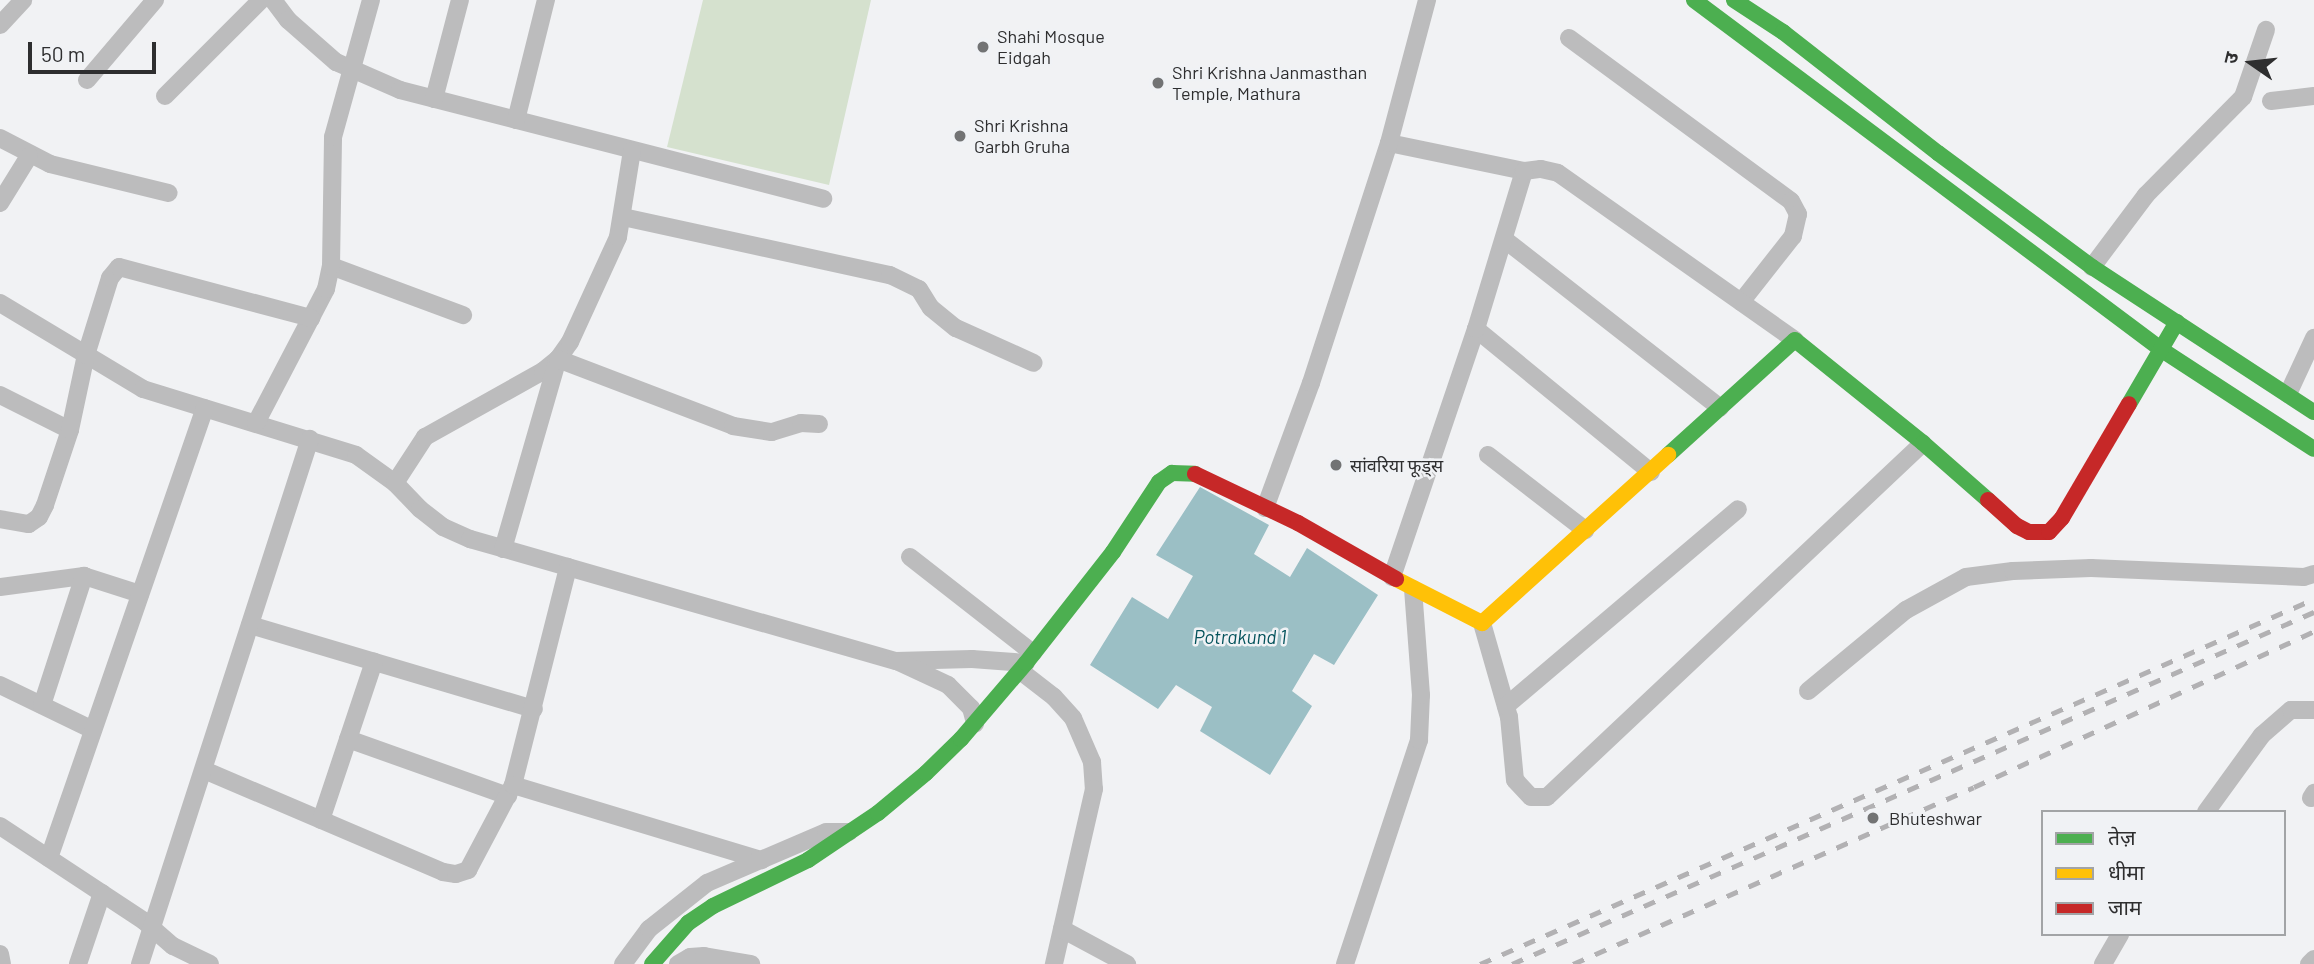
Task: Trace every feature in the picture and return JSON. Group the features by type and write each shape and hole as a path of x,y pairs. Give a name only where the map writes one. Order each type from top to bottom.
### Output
{"street":[{"path":"0,25 23,0"},
{"path":"87,80 155,0"},
{"path":"165,96 261,0"},
{"path":"273,0 288,20 336,62 400,90 823,199"},
{"path":"256,423 326,289 331,266 334,137 371,0"},
{"path":"434,99 460,0"},
{"path":"516,120 545,0"},
{"path":"1265,508 1311,383 1388,143 1427,0"},
{"path":"1694,0 1722,18 2162,350 2314,449"},
{"path":"1734,0 1783,32 1938,153 2092,267 2314,412"},
{"path":"2092,267 2146,195 2243,97 2266,30"},
{"path":"1569,37 1791,201 1798,214 1793,236 1741,302"},
{"path":"2271,101 2314,96"},
{"path":"0,138 29,156 80,174 169,193"},
{"path":"1388,143 1524,171 1541,169 1558,173 1795,341 1923,443 2017,526 2029,532 2049,532 2062,518 2177,322"},
{"path":"395,483 425,437 543,371 558,359 570,342 610,260 623,217 632,151"},
{"path":"0,203 29,156"},
{"path":"1392,577 1476,329 1524,171"},
{"path":"623,217 890,275 919,289 931,308 956,328 1034,363"},
{"path":"1504,239 1720,408"},
{"path":"331,266 463,315"},
{"path":"0,519 29,524 39,517 70,430 86,355 110,278 120,267 311,318"},
{"path":"0,303 143,389 356,455 395,483 420,509 443,527 470,539 896,661 948,685 971,708 975,723"},
{"path":"1476,329 1651,472"},
{"path":"2288,394 2314,338"},
{"path":"1482,623 1795,341"},
{"path":"558,359 733,426 772,432 801,423 818,424"},
{"path":"503,548 558,359"},
{"path":"0,395 70,430"},
{"path":"49,858 205,408"},
{"path":"140,964 310,439"},
{"path":"652,964 669,940 713,906 807,860 878,813 926,773 975,723 1026,662 1113,552 1159,482 1172,473 1192,473 1265,508 1413,590 1482,623 1506,706 1515,780 1531,797 1547,797 1923,443"},
{"path":"1488,455 1585,530"},
{"path":"1506,706 1738,509"},
{"path":"910,557 1026,662 1073,718 1092,762 1094,789 1054,964"},
{"path":"204,770 443,872 457,874 468,870 511,791 568,567"},
{"path":"1808,691 1906,610 1966,578 2013,571 2091,568 2304,577 2314,574"},
{"path":"0,587 84,576 140,594"},
{"path":"42,705 84,576"},
{"path":"1345,964 1419,740 1421,695 1413,590"},
{"path":"250,625 534,709"},
{"path":"896,661 972,659 1026,662"},
{"path":"321,820 374,662"},
{"path":"0,685 93,730"},
{"path":"2207,810 2262,735 2291,710 2314,710"},
{"path":"348,739 511,791 762,860"},
{"path":"0,826 153,928 173,946 210,964"},
{"path":"623,964 649,929 706,883 826,832 849,832"},
{"path":"78,964 102,893"},
{"path":"1062,929 1128,964"},
{"path":"2103,964 2119,936"},
{"path":"0,954 2,964"},
{"path":"678,964 690,957 704,956 751,964"},
{"path":"2309,964 2314,959"}],"green space":[{"path":"703,0 871,0 829,185 667,147"}],"water":[{"name":"Potrakund 1","path":"1200,487 1269,525 1254,554 1290,577 1307,548 1378,595 1334,665 1314,654 1305,669 1292,691 1312,706 1270,775 1200,731 1212,707 1176,685 1158,709 1090,665 1132,597 1168,619 1193,576 1156,555"}],"railway":[{"path":"1480,964 2314,599"},
{"path":"1512,964 2314,612"},
{"path":"1573,964 1974,787 2314,631"}],"traffic: fast":[{"path":"1694,0 2162,350 2314,449"},
{"path":"1734,0 1783,32 1938,153 2092,267 2314,412"},
{"path":"2129,404 2177,322"},
{"path":"1668,455 1795,340 1923,443 1988,500"},
{"path":"652,964 688,923 713,906 808,860 878,813 926,773 961,739 1026,663 1113,552 1159,482 1172,473 1195,474"}],"traffic: slow":[{"path":"1396,579 1482,623 1668,455"}],"traffic: jam":[{"path":"1988,500 2017,526 2029,532 2049,532 2062,518 2129,404"},
{"path":"1195,474 1298,523 1396,579"}],"place":[{"name":"Shahi Mosque Eidgah","path":"983,47"},
{"name":"Shri Krishna Janmasthan Temple, Mathura","path":"1158,83"},
{"name":"Shri Krishna Garbh Gruha","path":"960,136"},
{"name":"सांवरिया फूड्स","path":"1336,465"},
{"name":"Bhuteshwar","path":"1873,818"}]}
